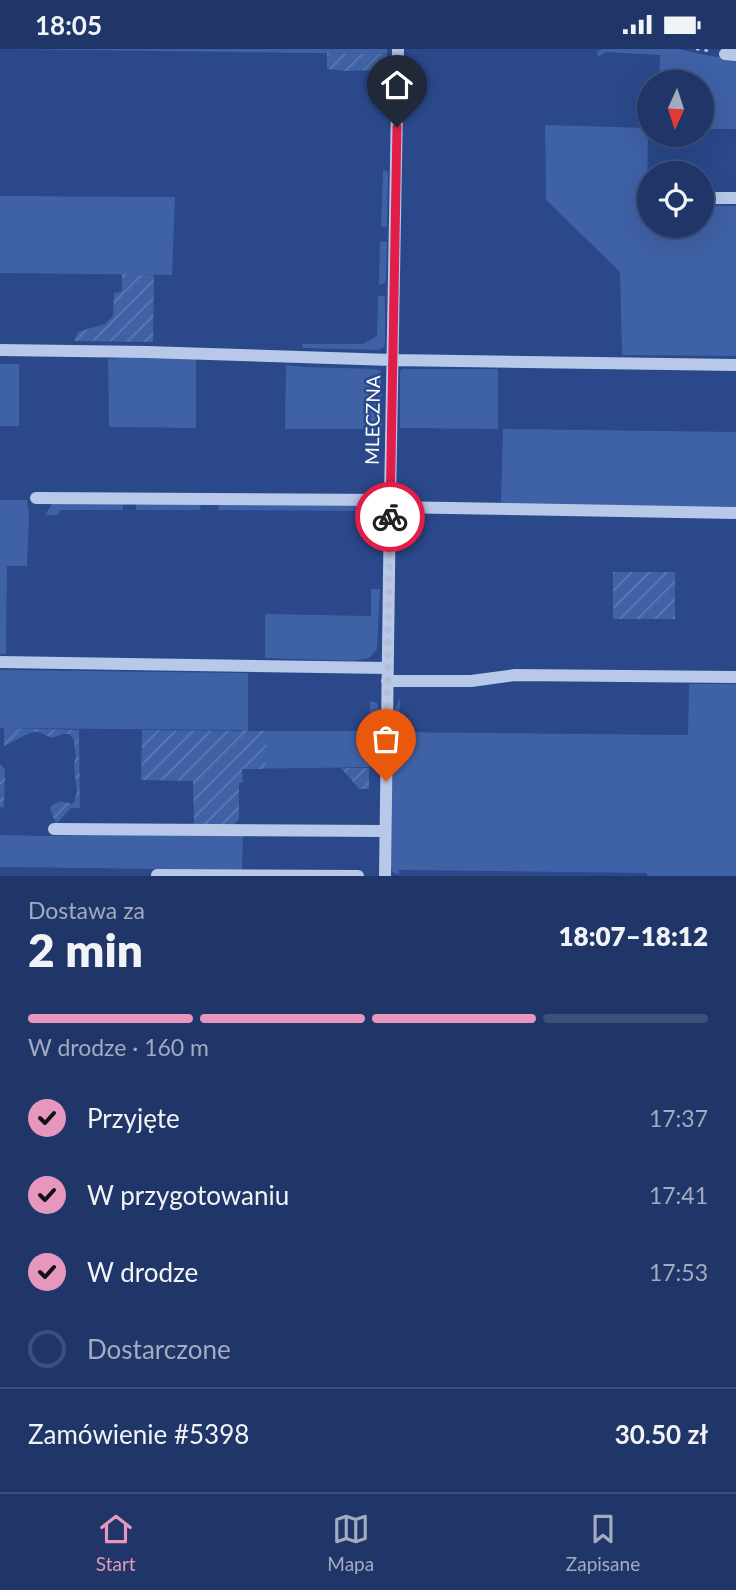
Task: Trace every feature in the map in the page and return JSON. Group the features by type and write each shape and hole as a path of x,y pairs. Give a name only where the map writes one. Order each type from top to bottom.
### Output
{"street":[{"name":"MLECZNA","path":"385,876 398,49"},
{"path":"714,198 736,198"},
{"path":"0,350 736,365"},
{"path":"36,498 390,503 736,513"},
{"path":"0,662 387,674 471,681 515,675 736,677"},
{"path":"54,829 385,831"},
{"path":"157,875 358,876"}],"shaded area":[{"path":"0,49 387,49 387,54"},
{"path":"679,49 736,60 736,129 714,129 714,70 659,70 660,55 606,52 598,57 597,51"},
{"path":"327,53 387,54 387,67 382,70 327,69"},
{"path":"545,125 637,128 637,147 648,147 648,161 637,161 637,238 714,238 714,205 736,206 736,356 622,355 620,272 546,200"},
{"path":"383,170 388,172 387,227 381,227"},
{"path":"0,196 175,197 172,275 0,273"},
{"path":"380,241 387,242 386,279 385,283 379,285"},
{"path":"122,274 154,275 153,342 74,341 78,332 105,324 113,316 114,293 122,291"},
{"path":"378,296 385,296 383,348 303,348 302,344 363,344 377,336"},
{"path":"196,358 196,428 109,427 108,359"},
{"path":"0,364 19,364 19,426 0,426"},
{"path":"286,365 381,371 382,429 285,429"},
{"path":"498,369 498,429 400,428 400,371"},
{"path":"503,429 736,432 736,507 501,502"},
{"path":"0,500 27,500 29,515 27,566 7,566 6,654 0,654"},
{"path":"53,502 123,504 123,510 60,510 57,515 45,515"},
{"path":"136,503 201,503 200,510 136,510"},
{"path":"219,504 373,505 376,511 218,510"},
{"path":"613,572 675,572 675,619 613,619"},
{"path":"371,589 380,589 377,649 369,658 353,661 265,658 265,614 371,616"},
{"path":"0,670 248,673 248,731 369,731 370,701 377,703 379,709 377,767 242,769 242,730 0,728"},
{"path":"689,684 736,684 736,876 399,870 399,875 392,872 393,732 395,708 400,698 399,732 688,735"},
{"path":"4,728 79,730 80,808 71,808 56,824 50,808 60,802 72,804 75,800 73,738 68,734 52,738 33,732 4,746"},
{"path":"142,730 267,731 265,769 242,769 243,782 239,783 239,819 234,824 194,824 193,781 141,780"},
{"path":"0,765 5,769 3,808 0,807"},
{"path":"341,768 369,768 369,789 359,789"},
{"path":"243,833 242,870 0,867 0,835"}],"way so far":[{"path":"386,781 390,517"}],"route":[{"path":"390,517 397,127"}]}
